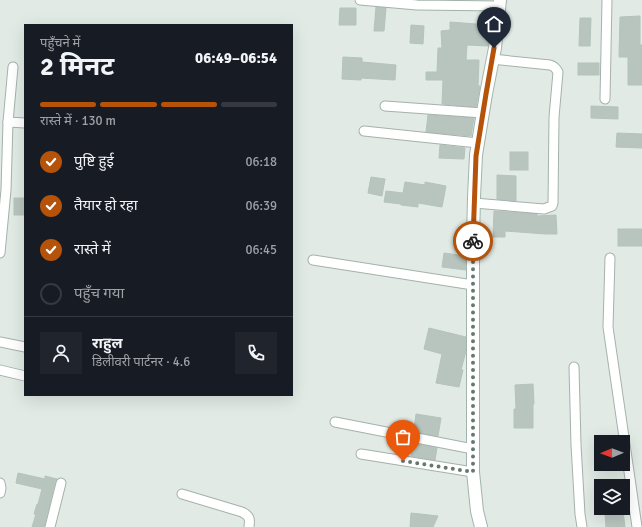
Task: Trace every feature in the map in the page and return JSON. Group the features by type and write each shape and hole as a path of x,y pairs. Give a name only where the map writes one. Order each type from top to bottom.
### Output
{"street":[{"path":"360,0 417,5 499,3 494,48 476,156 474,203 473,472 476,511 481,527"},
{"path":"605,99 607,0"},
{"path":"474,203 544,209 552,206 553,203 554,118 558,72 554,66 550,65 492,59"},
{"path":"0,253 6,190 8,122 13,67"},
{"path":"385,106 483,112"},
{"path":"8,122 24,123"},
{"path":"364,131 478,143"},
{"path":"610,258 608,327 636,527"},
{"path":"314,260 473,285"},
{"path":"0,342 24,347"},
{"path":"574,367 576,445 582,527"},
{"path":"0,370 24,376"},
{"path":"335,422 473,449"},
{"path":"361,454 473,472"},
{"path":"0,483 0,493"},
{"path":"50,527 61,483"},
{"path":"182,494 242,512 250,519 249,527"}],"building":[{"path":"376,7 386,8 384,31 374,31"},
{"path":"340,8 356,8 356,25 339,25"},
{"path":"640,16 642,85 628,85 628,57 619,57 620,17"},
{"path":"580,18 591,18 590,46 579,46"},
{"path":"450,22 489,25 488,46 467,45 466,60 479,60 478,86 480,86 476,107 442,104 443,80 426,80 426,72 437,72 438,48 442,48 441,31 450,30"},
{"path":"411,25 424,26 423,44 410,43"},
{"path":"343,57 362,58 362,62 396,65 395,80 361,78 361,80 342,79"},
{"path":"578,63 599,63 599,75 578,75"},
{"path":"591,106 618,107 618,119 591,118"},
{"path":"428,115 474,118 471,136 426,132"},
{"path":"617,133 642,134 642,148 616,147"},
{"path":"440,145 465,148 464,159 439,158"},
{"path":"510,152 528,152 528,170 510,170"},
{"path":"497,175 516,176 516,201 497,199"},
{"path":"371,177 385,179 382,196 368,193"},
{"path":"405,182 425,185 425,182 446,186 442,207 418,203 418,207 384,202 386,191 403,193"},
{"path":"14,198 24,198 24,215 14,215"},
{"path":"494,211 537,214 537,216 556,215 557,234 505,231 505,237 493,237"},
{"path":"618,229 642,229 642,246 618,246"},
{"path":"444,253 466,256 466,270 442,267"},
{"path":"429,328 466,337 466,351 461,370 463,370 459,387 436,383 442,354 424,349"},
{"path":"533,384 533,428 514,428 514,409 516,409 515,385"},
{"path":"416,414 441,418 438,436 415,432"},
{"path":"413,443 437,448 435,460 411,456"},
{"path":"18,473 45,479 45,476 57,479 44,527 32,527 36,514 34,514 42,489 16,483"},
{"path":"411,513 438,516 433,527 410,527"},
{"path":"605,515 624,515 625,527 606,527"}],"way so far":[{"path":"403,461 473,472 473,241"}],"route":[{"path":"473,241 476,156 494,48"}]}
